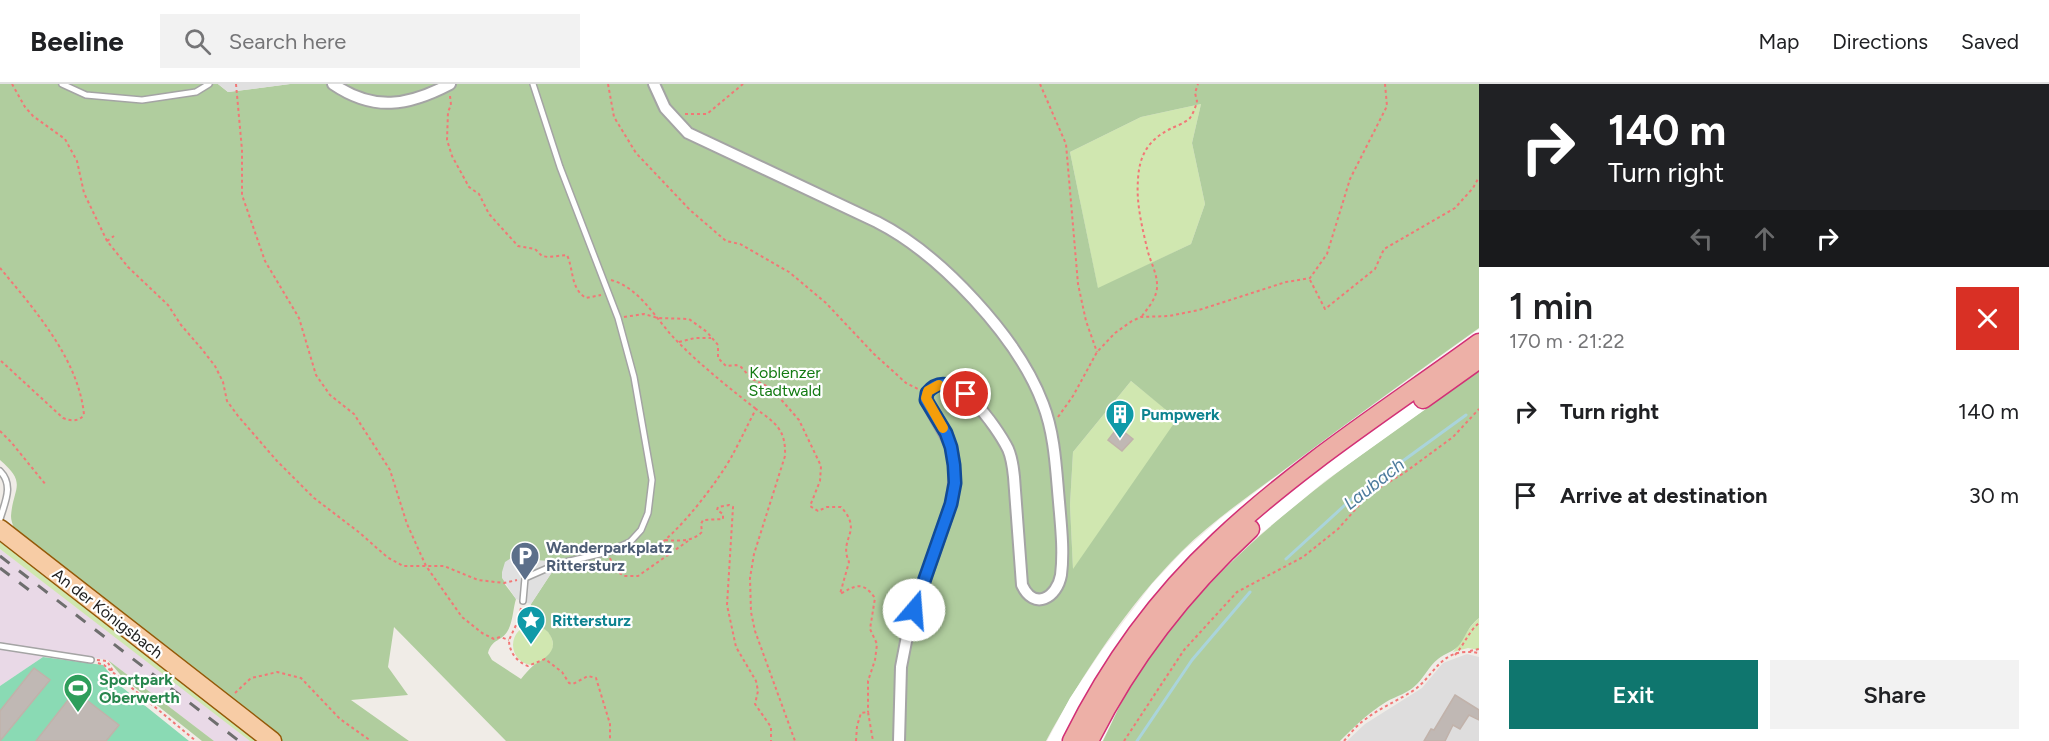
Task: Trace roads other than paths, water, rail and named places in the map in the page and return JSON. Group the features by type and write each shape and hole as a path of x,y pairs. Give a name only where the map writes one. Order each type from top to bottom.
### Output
{"highway":[{"path":"1072,741 1103,683 1145,623 1177,584 1217,542 1285,484 1479,343"},
{"path":"1089,741 1114,693 1153,635 1226,552 1288,497 1479,359"}],"main road":[{"name":"An der Königsbach","path":"0,529 272,741"}],"street":[{"path":"333,84 355,96 383,104 396,104 418,99 449,84"},
{"path":"654,84 664,108 688,133 877,222 922,251 949,275 984,313 1010,345 1037,390 1049,423 1058,496 1061,568 1055,590 1048,598 1038,599 1029,596 1022,585 1014,477 1011,459 1004,441 986,415 957,388 943,384 934,386 927,393 926,400 946,433 951,447 955,483 951,504 909,626 901,667 899,741"}],"lane":[{"path":"62,84 86,95 142,100 196,92 208,84"},
{"path":"523,602 525,578 557,564 608,552 626,545 636,536 645,522 650,503 652,480 634,377 618,318 556,158 533,84"},
{"path":"0,471 8,484 0,519"},
{"path":"0,646 91,660"}],"waterway":[{"name":"Laubach","path":"1286,559 1356,495 1466,415"},
{"name":"Laubach","path":"1137,741 1192,660 1250,592"}],"railway":[{"path":"0,556 239,741"},
{"path":"0,568 33,593"}],"place":[{"name":"Pumpwerk","path":"1120,440"},
{"name":"Wanderparkplatz Rittersturz","path":"525,582"},
{"name":"Rittersturz","path":"531,646"},
{"name":"Sportpark Oberwerth","path":"78,714"}],"park label":[{"name":"Koblenzer Stadtwald","path":"785,381"}]}
